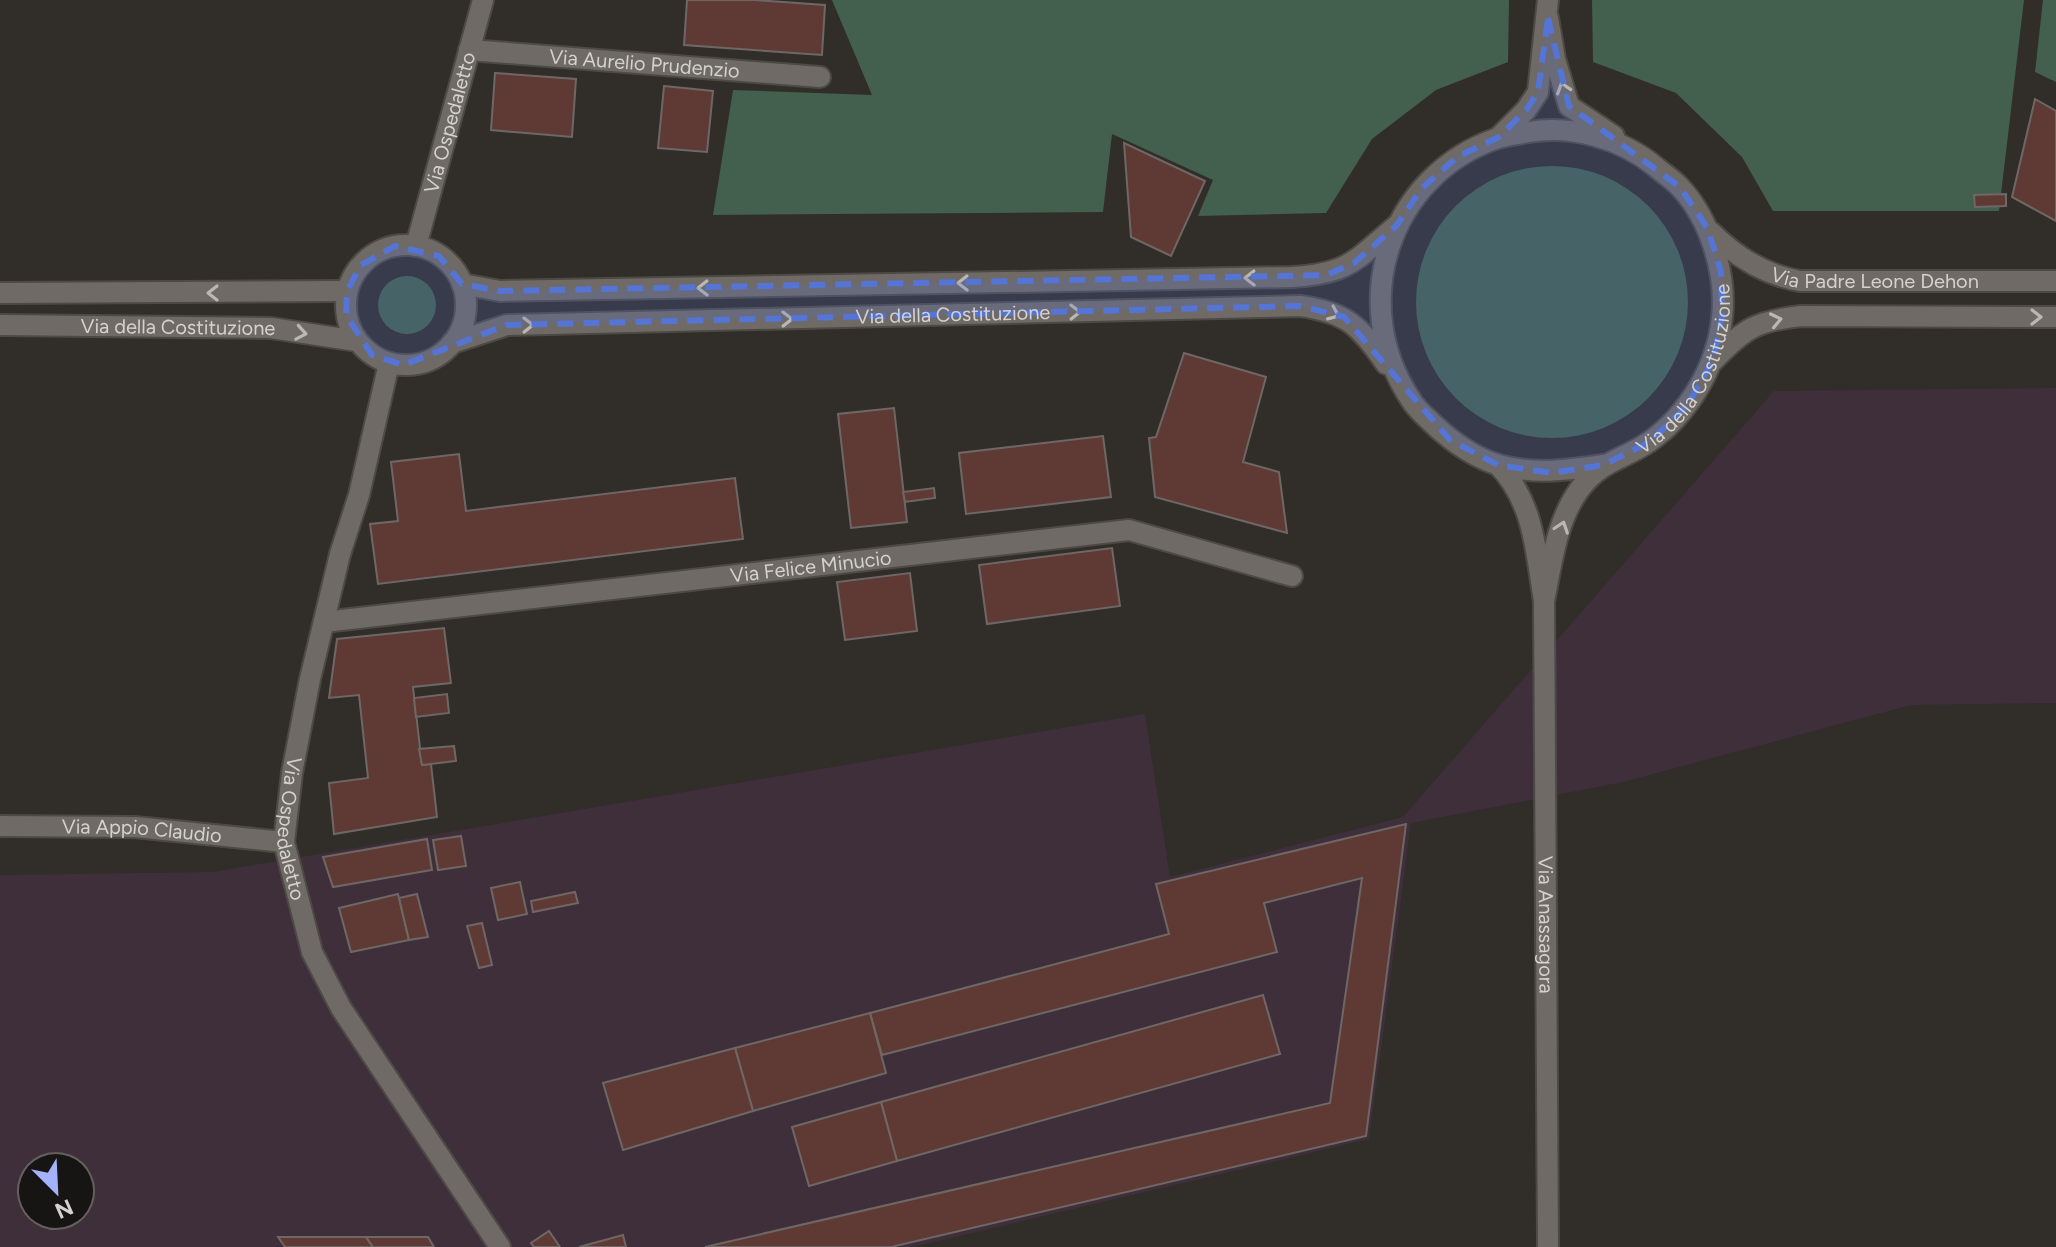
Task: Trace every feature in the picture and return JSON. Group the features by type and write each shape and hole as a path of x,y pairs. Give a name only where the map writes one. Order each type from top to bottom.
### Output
{"street":[{"name":"Via Ospedaletto","path":"416,246 483,0"},
{"path":"1499,137 1526,110 1538,92 1548,9"},
{"path":"1548,9 1561,85 1569,106 1641,155"},
{"name":"Via Aurelio Prudenzio","path":"469,50 820,77"},
{"name":"Via della Costituzione","path":"0,325 271,328 357,341 372,355 389,363 418,364 437,356 452,343 507,325 1300,306 1328,310 1344,317 1369,340 1411,402 1450,440 1498,465 1552,473 1603,465 1650,442 1687,406 1713,361 1722,317 1721,272 1708,229 1680,187 1641,155 1595,135 1545,130 1499,137 1457,157 1422,188 1396,226 1354,263 1326,275 500,291 462,284"},
{"name":"Via della Costituzione","path":"1396,226 1382,271 1379,313 1387,353 1411,402"},
{"name":"Via Padre Leone Dehon","path":"1708,229 1727,248 1758,267 1777,277 1800,281 2056,281"},
{"path":"357,341 346,315 347,291 361,265 375,253 395,246 416,246 439,256 452,266 462,284 466,311 463,325 452,343"},
{"name":"Via della Costituzione","path":"0,293 347,291"},
{"name":"Via Padre Leone Dehon","path":"1713,361 1742,331 1771,319 1801,316 2056,317"},
{"name":"Via Ospedaletto","path":"389,363 359,495 340,554 324,622 292,773 284,842 312,952 341,1008 500,1247"},
{"name":"Via Anassagora","path":"1498,465 1513,481 1525,503 1544,601 1548,1247"},
{"name":"Via Anassagora","path":"1544,601 1561,523 1580,490 1603,465"},
{"name":"Via Felice Minucio","path":"324,622 1129,530 1292,576"},
{"name":"Via Appio Claudio","path":"0,826 135,827 284,842"}],"highlighted area":[{"path":"1548,18 1569,106 1680,187 1708,229 1721,272 1722,317 1713,361 1687,406 1650,442 1603,465 1552,473 1498,465 1450,440 1344,317 1300,306 507,325 403,365 372,355 346,315 347,291 361,265 395,246 439,256 462,284 500,291 1326,275 1354,263 1396,226 1422,188 1457,157 1499,137 1526,110 1538,92"}],"shaded area":[{"path":"2056,388 2056,703 1911,705 1623,782 1411,823 1369,1139 913,1247 0,1247 0,875 213,872 1145,714 1170,877 1403,817 1774,391"}],"green space":[{"path":"832,0 1509,0 1508,62 1436,90 1372,139 1326,213 1198,216 1213,180 1112,134 1103,212 713,215 733,90 872,95"},
{"path":"1592,0 2024,0 1999,211 1773,211 1742,157 1676,93 1593,62"},
{"path":"2043,0 2056,0 2056,82 2035,72"},
{"path":"1539,166 1565,166 1592,171 1616,182 1639,197 1657,215 1683,262 1688,302 1686,329 1678,354 1657,389 1639,407 1592,433 1565,438 1539,438 1512,433 1488,422 1465,407 1447,389 1421,342 1416,315 1416,289 1421,262 1432,238 1447,215 1465,197 1512,171"},
{"path":"407,276 428,284 436,305 428,326 407,334 386,326 378,305 386,284"}],"building":[{"path":"687,0 755,0 825,5 822,55 684,45"},
{"path":"495,73 576,79 572,137 491,130"},
{"path":"664,86 713,91 707,152 658,148"},
{"path":"2035,99 2056,111 2056,221 2012,197"},
{"path":"1124,143 1205,181 1171,256 1131,237"},
{"path":"2006,194 2006,206 1975,207 1974,195"},
{"path":"1184,353 1266,377 1243,462 1279,472 1287,533 1155,497 1149,438 1156,437"},
{"path":"894,408 907,522 851,528 838,414"},
{"path":"1103,436 1111,497 966,514 959,453"},
{"path":"459,454 466,511 735,478 743,539 378,584 370,524 398,521 391,462"},
{"path":"934,488 935,498 905,502 903,492"},
{"path":"1112,548 1120,606 987,624 979,565"},
{"path":"910,573 917,631 845,640 837,582"},
{"path":"444,628 451,683 413,687 422,765 431,764 437,817 334,834 329,783 368,778 359,695 329,698 337,639"},
{"path":"447,694 449,713 416,717 414,698"},
{"path":"454,746 456,761 422,765 419,749"},
{"path":"1406,824 1366,1136 891,1247 705,1247 1330,1103 1362,878 1264,903 1277,952 882,1055 870,1013 1169,934 1156,884"},
{"path":"461,836 466,866 438,870 433,840"},
{"path":"427,839 432,870 333,887 323,857"},
{"path":"520,882 527,914 498,920 491,888"},
{"path":"575,892 578,903 533,912 531,901"},
{"path":"398,894 409,940 351,952 339,908"},
{"path":"417,894 428,937 409,940 399,898"},
{"path":"482,923 492,965 479,968 467,926"},
{"path":"1263,995 1280,1054 897,1161 881,1102"},
{"path":"870,1013 886,1073 753,1111 735,1048"},
{"path":"735,1048 753,1111 623,1150 603,1083"},
{"path":"881,1102 897,1161 809,1186 792,1127"},
{"path":"549,1231 560,1247 534,1247 531,1243"},
{"path":"623,1235 626,1247 579,1247"},
{"path":"278,1237 366,1237 373,1247 285,1247"},
{"path":"366,1237 428,1237 434,1247 373,1247"}]}
